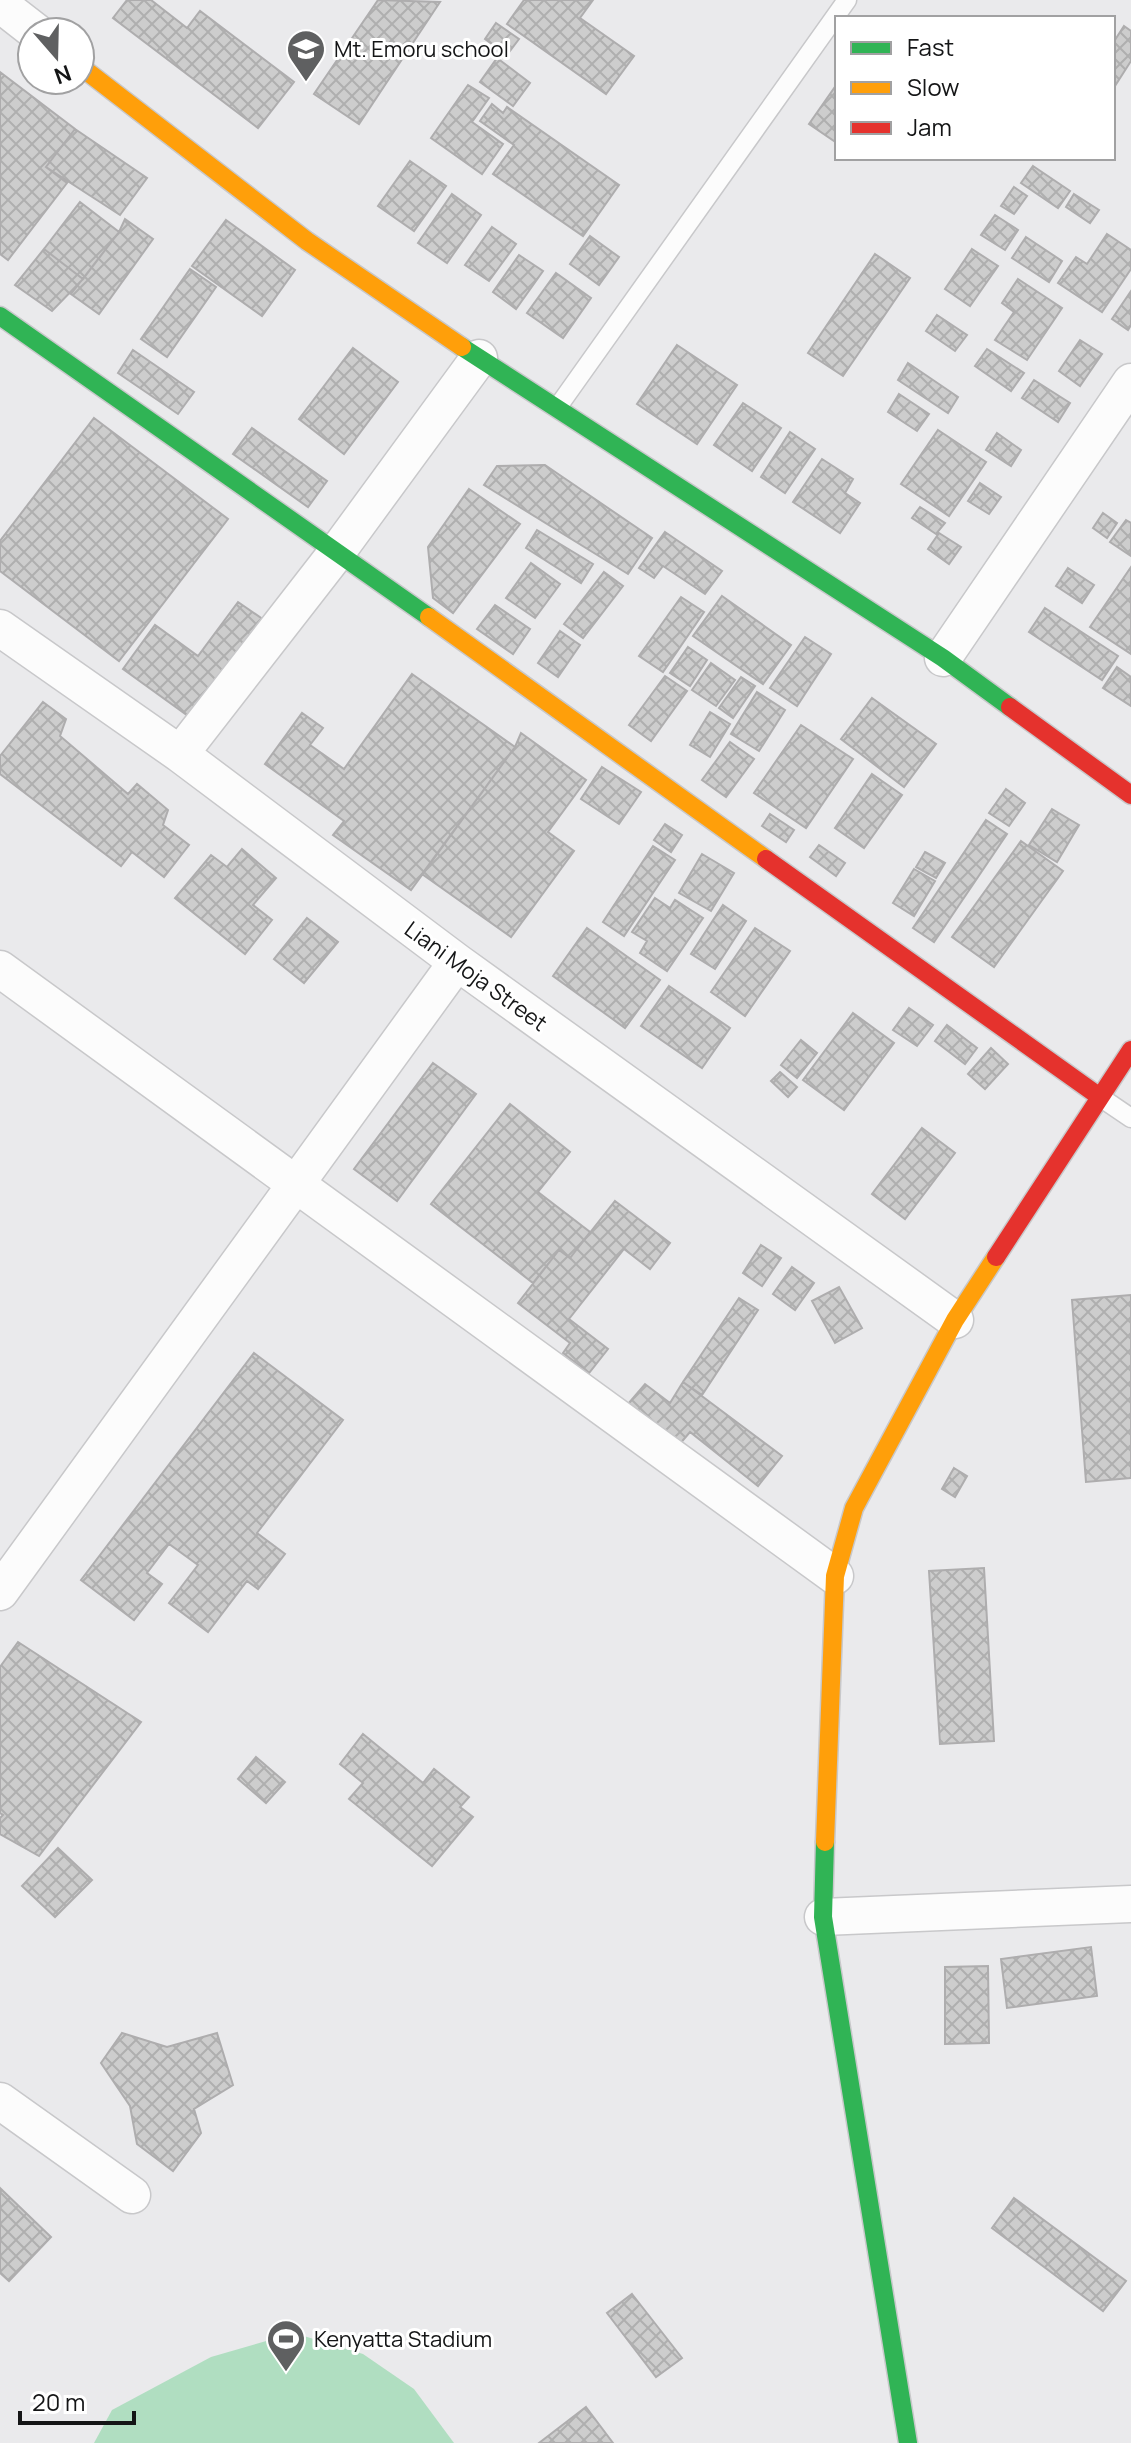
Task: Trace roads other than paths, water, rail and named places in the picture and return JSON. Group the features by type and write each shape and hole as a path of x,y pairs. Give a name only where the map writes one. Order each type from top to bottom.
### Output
{"street":[{"path":"0,4 16,16"},
{"path":"96,78 307,241 479,358 943,658 1131,795"},
{"path":"0,316 337,552 1100,1097"},
{"path":"180,754 337,552 479,358"},
{"path":"943,658 1131,382"},
{"name":"Liani Moja Street","path":"0,628 180,754 457,962 955,1320"},
{"path":"0,1592 457,962"},
{"path":"0,969 835,1576"},
{"path":"908,2443 823,1917 835,1576 854,1508 955,1320 1131,1050"},
{"path":"823,1917 1131,1904"},
{"path":"0,2101 132,2195"}],"lane":[{"path":"557,408 835,17"},
{"path":"1100,1097 1131,1118"}],"place":[{"name":"Mt. Emoru school","path":"306,83"},
{"name":"Kenyatta Stadium","path":"286,2373"}]}
